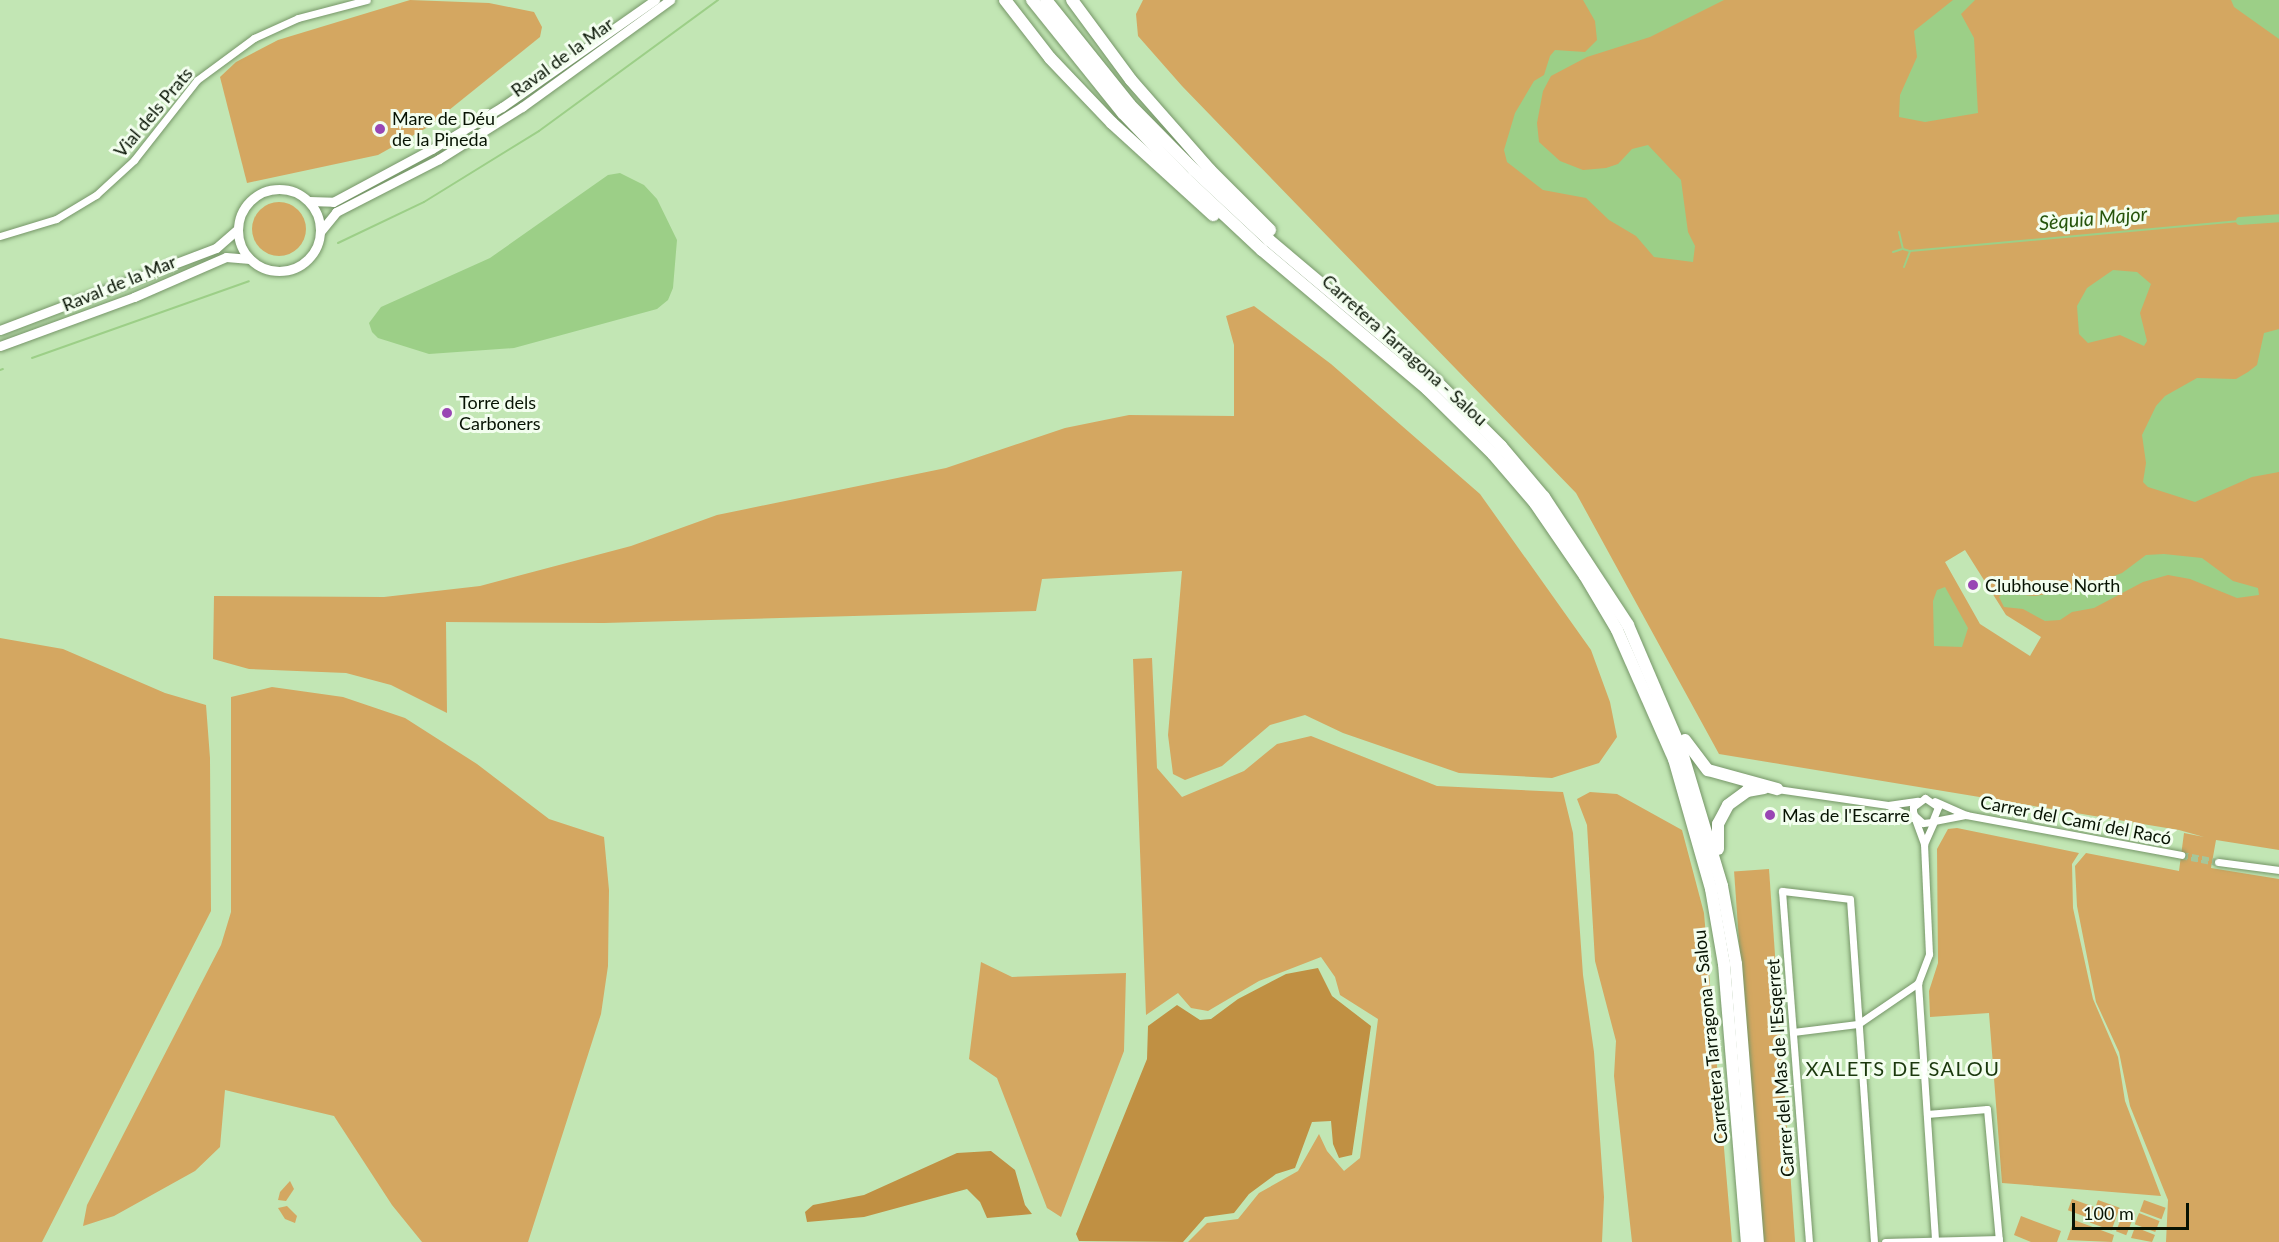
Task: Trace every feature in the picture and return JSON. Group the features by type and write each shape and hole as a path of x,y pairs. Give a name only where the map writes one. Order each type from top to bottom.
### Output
{"highway":[{"path":"1005,0 1050,58 1112,123 1259,255 1353,325"},
{"name":"Carretera Tarragona - Salou","path":"1032,0 1123,113 1186,179 1262,250 1353,325 1452,413 1493,454 1535,503 1585,576 1617,630 1660,723 1695,824 1724,964 1747,1242"},
{"name":"Carretera Tarragona - Salou","path":"1046,0 1130,105 1194,170 1434,380 1501,446 1544,497 1596,570 1628,625 1693,780 1722,886 1737,976 1758,1242"},
{"path":"1072,0 1131,80 1210,170 1353,310"},
{"path":"1649,672 1663,690 1682,735 1702,766 1728,778 1777,789"},
{"path":"1722,886 1717,832 1720,818 1735,799 1747,791 1777,789"}],"street":[{"name":"Vial dels Prats","path":"0,236 56,219 96,195 134,159 197,80 254,38 298,18 367,0"},
{"name":"Raval de la Mar","path":"0,330 216,248 238,229 247,204 266,190 293,190 309,201 333,202 432,149 502,107 655,0"},
{"name":"Raval de la Mar","path":"0,346 134,297 226,257 250,259 275,271 294,268 315,250 320,232 336,213 476,136 670,0"},
{"path":"309,201 318,215 320,232"},
{"path":"238,229 241,245 250,259"},
{"path":"1777,789 1888,805 1933,800 1938,811 1924,844"},
{"name":"Carrer del Camí del Racó","path":"1933,800 1966,815 2181,855"},
{"path":"1918,801 1916,819 1924,844 1929,954 1918,983 1935,1241"},
{"path":"1888,805 1916,819"},
{"name":"Carrer del Camí del Racó","path":"1916,819 1934,821 1966,815"},
{"path":"2218,862 2279,870"},
{"name":"Carrer del Mas de l'Esqerret","path":"1809,1242 1782,891 1850,900 1858,1024"},
{"path":"1793,1032 1858,1024 1918,983"},
{"path":"1858,1024 1874,1242"},
{"path":"1885,1242 1999,1241 1987,1109 1927,1114"}],"shaded area":[{"path":"410,0 489,3 534,12 542,27 540,37 428,127 378,155 247,183 220,77 236,62 278,40"},
{"path":"1143,0 2279,0 2279,850 2216,840 2211,868 2279,879 2279,1242 2166,1242 2168,1200 2130,1106 2119,1052 2096,1002 2077,906 2075,866 2086,853 2179,871 2184,833 2204,837 2179,830 1719,754 1576,493 1182,86 1138,36 1136,14","holes":["1965,550 2006,615 2041,637 2030,656 1980,624 1945,562"]},
{"path":"1583,0 1724,0 1650,37 1587,57 1551,76 1543,91 1537,123 1539,142 1560,161 1583,170 1606,168 1618,164 1632,149 1648,145 1681,180 1688,232 1695,246 1693,262 1654,257 1636,236 1609,220 1586,198 1543,190 1507,162 1504,150 1515,113 1534,81 1544,75 1550,56 1555,50 1585,52 1597,40 1595,21"},
{"path":"1953,0 1975,0 1961,14 1974,38 1978,113 1925,122 1899,117 1900,95 1917,57 1914,31"},
{"path":"2231,0 2279,0 2279,39 2234,7"},
{"path":"620,173 644,185 657,199 677,240 673,288 668,300 657,309 514,348 429,354 378,338 372,332 369,323 381,307 490,258 608,175"},
{"path":"279,202 289,204 298,210 304,219 306,229 304,239 298,248 289,254 279,256 269,254 260,248 254,239 252,229 254,219 260,210 269,204"},
{"path":"2113,270 2137,272 2151,284 2140,313 2147,341 2144,346 2120,335 2088,343 2079,334 2077,306 2087,288"},
{"path":"1254,306 1331,364 1480,494 1591,650 1610,702 1617,737 1599,763 1552,778 1459,773 1343,733 1305,715 1270,725 1222,766 1185,780 1173,774 1168,735 1182,571 1042,579 1036,611 604,623 446,622 447,713 391,685 346,673 249,669 213,659 214,596 384,597 480,586 631,546 717,515 946,468 1065,428 1129,415 1234,416 1234,345 1226,316"},
{"path":"2279,329 2279,472 2252,477 2195,502 2148,487 2143,482 2146,463 2142,435 2156,406 2165,396 2197,378 2236,379 2248,372 2257,365 2264,333"},
{"path":"2164,554 2202,558 2233,581 2258,588 2259,595 2237,598 2190,579 2168,575 2143,582 2094,608 2072,612 2060,620 2045,621 2023,609 2004,607 1999,597 2003,593 2035,596 2081,588 2122,573 2146,555"},
{"path":"1945,587 1968,628 1962,647 1934,646 1933,601 1937,590"},
{"path":"0,638 63,649 165,693 206,705 210,758 211,911 42,1242 0,1242"},
{"path":"1152,658 1157,768 1182,797 1244,771 1277,744 1311,736 1437,786 1563,792 1573,833 1583,975 1594,1052 1604,1197 1602,1242 1188,1242 1207,1223 1238,1219 1259,1193 1298,1171 1319,1134 1327,1151 1344,1171 1360,1158 1378,1019 1340,995 1335,977 1321,957 1259,981 1208,1011 1191,1008 1178,993 1146,1015 1133,659"},
{"path":"272,687 343,697 405,718 477,764 549,819 604,837 609,890 608,966 601,1014 528,1242 422,1242 392,1205 334,1116 225,1090 220,1147 195,1171 114,1216 83,1226 87,1205 221,945 231,912 231,697"},
{"path":"1590,792 1617,794 1682,830 1704,913 1732,1242 1632,1242 1614,1076 1616,1041 1595,961 1587,825 1577,799"},
{"path":"1957,828 2079,853 2072,864 2073,908 2093,999 2118,1057 2125,1101 2161,1196 2002,1183 1989,1013 1930,1017 1929,991 1938,963 1937,849 1948,829"},
{"path":"1769,869 1795,1242 1760,1242 1734,871"},
{"path":"981,962 1012,977 1126,973 1124,1051 1061,1217 1047,1208 997,1078 969,1059"},
{"path":"1318,968 1332,996 1371,1026 1352,1155 1339,1158 1333,1144 1331,1121 1312,1122 1295,1168 1276,1174 1249,1194 1234,1213 1205,1217 1183,1242 1079,1241 1076,1234 1147,1059 1148,1026 1177,1005 1200,1020 1211,1019 1238,999 1286,974"},
{"path":"991,1151 1015,1170 1025,1205 1032,1214 987,1218 980,1202 967,1189 864,1217 807,1222 805,1212 813,1205 864,1195 957,1153"},
{"path":"290,1181 294,1189 286,1201 278,1200 280,1192"},
{"path":"2072,1199 2094,1207 2090,1218 2068,1210"},
{"path":"2098,1200 2120,1208 2111,1230 2090,1223"},
{"path":"2144,1200 2166,1208 2162,1219 2140,1211"},
{"path":"287,1206 297,1216 295,1223 285,1219 278,1208"},
{"path":"2125,1209 2135,1213 2126,1235 2116,1231"},
{"path":"2139,1213 2160,1221 2155,1232 2135,1224"},
{"path":"2021,1216 2061,1231 2057,1242 2031,1242 2014,1235"},
{"path":"2074,1220 2114,1235 2112,1242 2067,1240"},
{"path":"2135,1227 2155,1235 2152,1242 2131,1238"}],"waterway":[{"path":"338,243 424,202 539,131 718,0"},
{"name":"Sèquia Major","path":"2240,221 2279,218"},
{"name":"Sèquia Major","path":"1899,232 1903,249 1910,251 2240,221"},
{"name":"Sèquia Major","path":"1893,252 1902,249"},
{"name":"Sèquia Major","path":"1904,267 1910,251"},
{"path":"32,358 249,281"}],"tunnel":[{"path":"2181,855 2218,862"}],"place":[{"name":"Mare de Déu de la Pineda","path":"380,129"},
{"name":"Torre dels Carboners","path":"447,413"},
{"name":"Clubhouse North","path":"1973,585"},
{"name":"Mas de l'Escarre","path":"1770,815"}],"district":[{"name":"XALETS DE SALOU","path":"1903,1068"}]}
